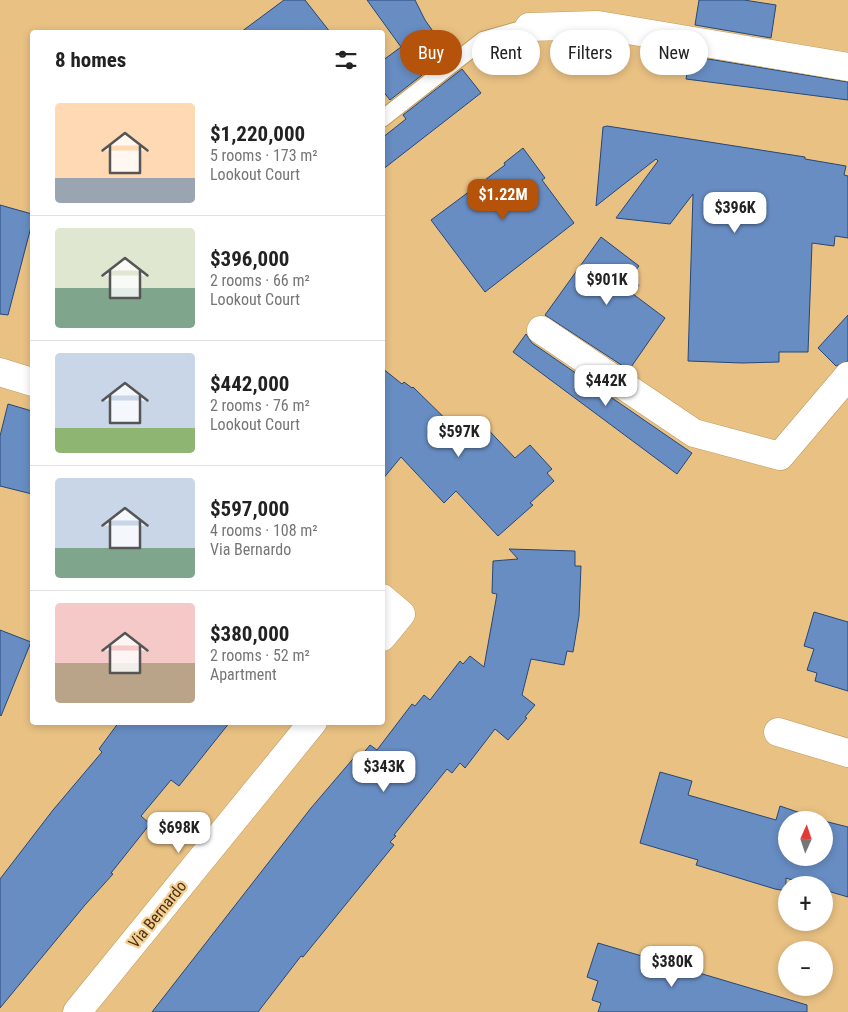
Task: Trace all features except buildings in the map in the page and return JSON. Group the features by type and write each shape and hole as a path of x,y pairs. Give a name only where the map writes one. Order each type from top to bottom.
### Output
{"street":[{"path":"529,27 598,25 848,68"},
{"path":"540,330 694,433 780,456 848,376"},
{"path":"0,372 30,381"},
{"path":"385,601 401,614 385,633"},
{"name":"Via Bernardo","path":"78,1012 311,725"},
{"path":"778,732 848,753"}],"lane":[{"path":"385,117 483,40 529,27"}]}
